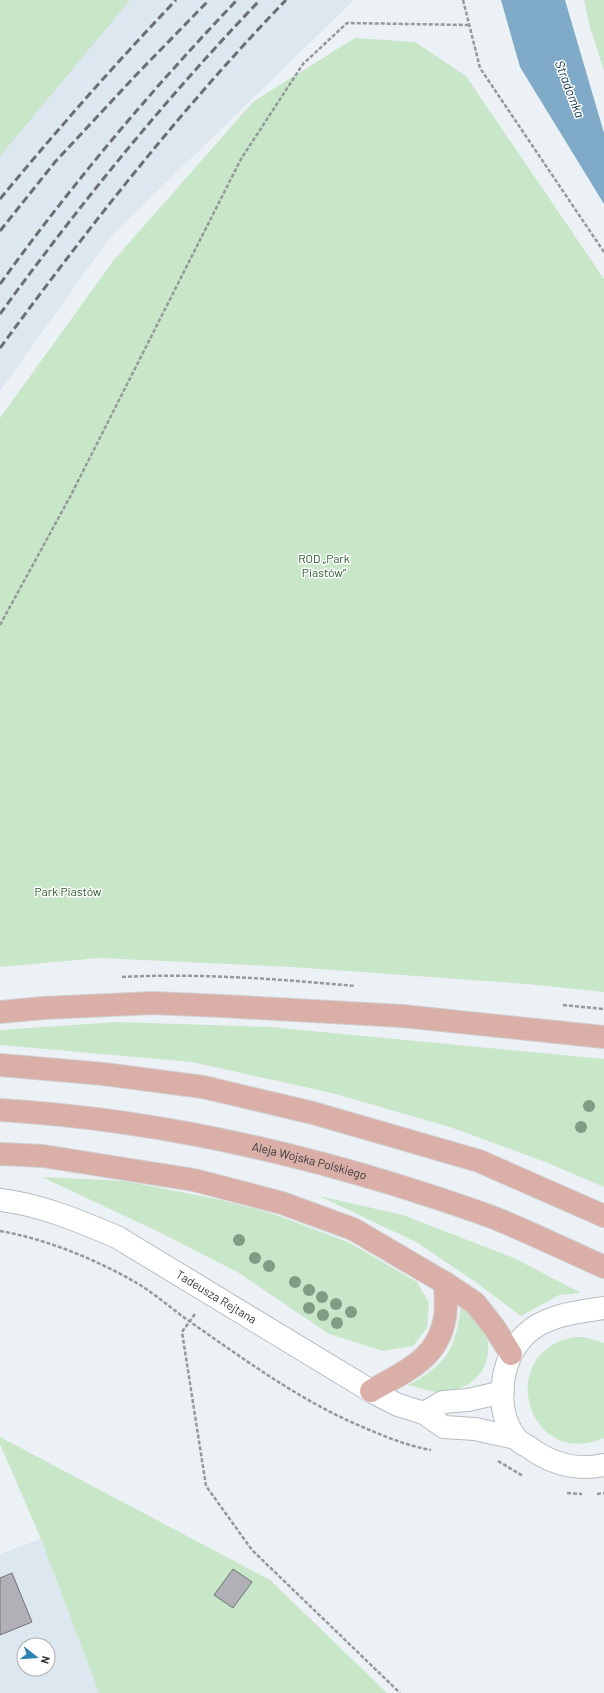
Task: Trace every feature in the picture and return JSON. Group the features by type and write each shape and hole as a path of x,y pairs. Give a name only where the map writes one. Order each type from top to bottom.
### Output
{"main road":[{"path":"0,1012 44,1008 153,1003 402,1016 604,1037"},
{"path":"0,1065 104,1074 203,1087 313,1114 479,1161 604,1216"},
{"name":"Aleja Wojska Polskiego","path":"0,1110 82,1117 170,1130 255,1146 340,1168 497,1219 604,1267"},
{"path":"0,1154 42,1156 194,1180 282,1203 353,1228 445,1283 475,1303 494,1326 511,1354"},
{"path":"371,1391 424,1359 439,1340 445,1317 445,1283"}],"street":[{"name":"Tadeusza Rejtana","path":"0,1200 35,1206 79,1221 117,1238 210,1292 371,1391 398,1405 424,1413 444,1427 475,1429 516,1438"},
{"path":"604,1308 567,1314 544,1322 525,1335 511,1354 504,1374 502,1392 506,1418 516,1438 549,1460 587,1469 604,1465"},
{"path":"424,1413 443,1402 468,1400 502,1392"}],"path":[{"path":"463,0 480,68 604,252"},
{"path":"0,625 75,488 241,159 302,64 347,23 469,25"},
{"path":"0,1231 19,1234 102,1265 137,1283 190,1322 324,1409 390,1439 418,1448 438,1451"},
{"path":"210,1292 182,1332 206,1486 252,1550 400,1693"}],"shaded area":[{"path":"104,0 354,0 111,236 0,391 0,130"},
{"path":"41,1539 99,1693 0,1693 0,1554"}],"green space":[{"path":"0,0 130,0 0,156"},
{"path":"584,0 604,0 604,71 590,27"},
{"name":"ROD „Park Piastów”","path":"355,38 415,42 466,76 604,279 604,992 526,984 292,967 99,958 0,967 0,418 113,261 253,102"},
{"path":"117,1022 270,1027 604,1059 604,1187 548,1163 450,1127 332,1093 192,1062 0,1045 0,1030"},
{"path":"42,1177 124,1181 217,1199 271,1213 350,1243 417,1282 429,1303 427,1328 413,1346 383,1351 329,1334 239,1273 163,1234"},
{"path":"319,1196 403,1215 514,1258 581,1293 559,1295 521,1316 477,1283 416,1242"},
{"path":"461,1306 479,1325 488,1340 487,1360 483,1369 472,1382 456,1390 447,1392 437,1392 408,1385 432,1371 447,1354 456,1333"},
{"path":"572,1337 584,1337 604,1343 604,1438 578,1444 557,1439 541,1426 531,1408 528,1388 532,1368 544,1351 566,1339"},
{"path":"0,1437 270,1580 387,1693 99,1693 41,1539 0,1444"}],"water":[{"name":"Stradomka","path":"501,0 565,0 604,133 604,204 520,67"}],"building":[{"path":"233,1569 252,1582 233,1608 214,1595"},
{"path":"12,1573 32,1622 0,1635 0,1578"}],"railway":[{"path":"0,199 86,98 176,0"},
{"path":"0,231 55,162 209,0"},
{"path":"0,284 55,210 114,138 174,68 237,0"},
{"path":"0,314 61,232 125,152 191,75 260,0"},
{"path":"0,348 102,213 173,126 247,41 286,0"}],"park label":[{"name":"Park Piastów","path":"68,892"}]}
